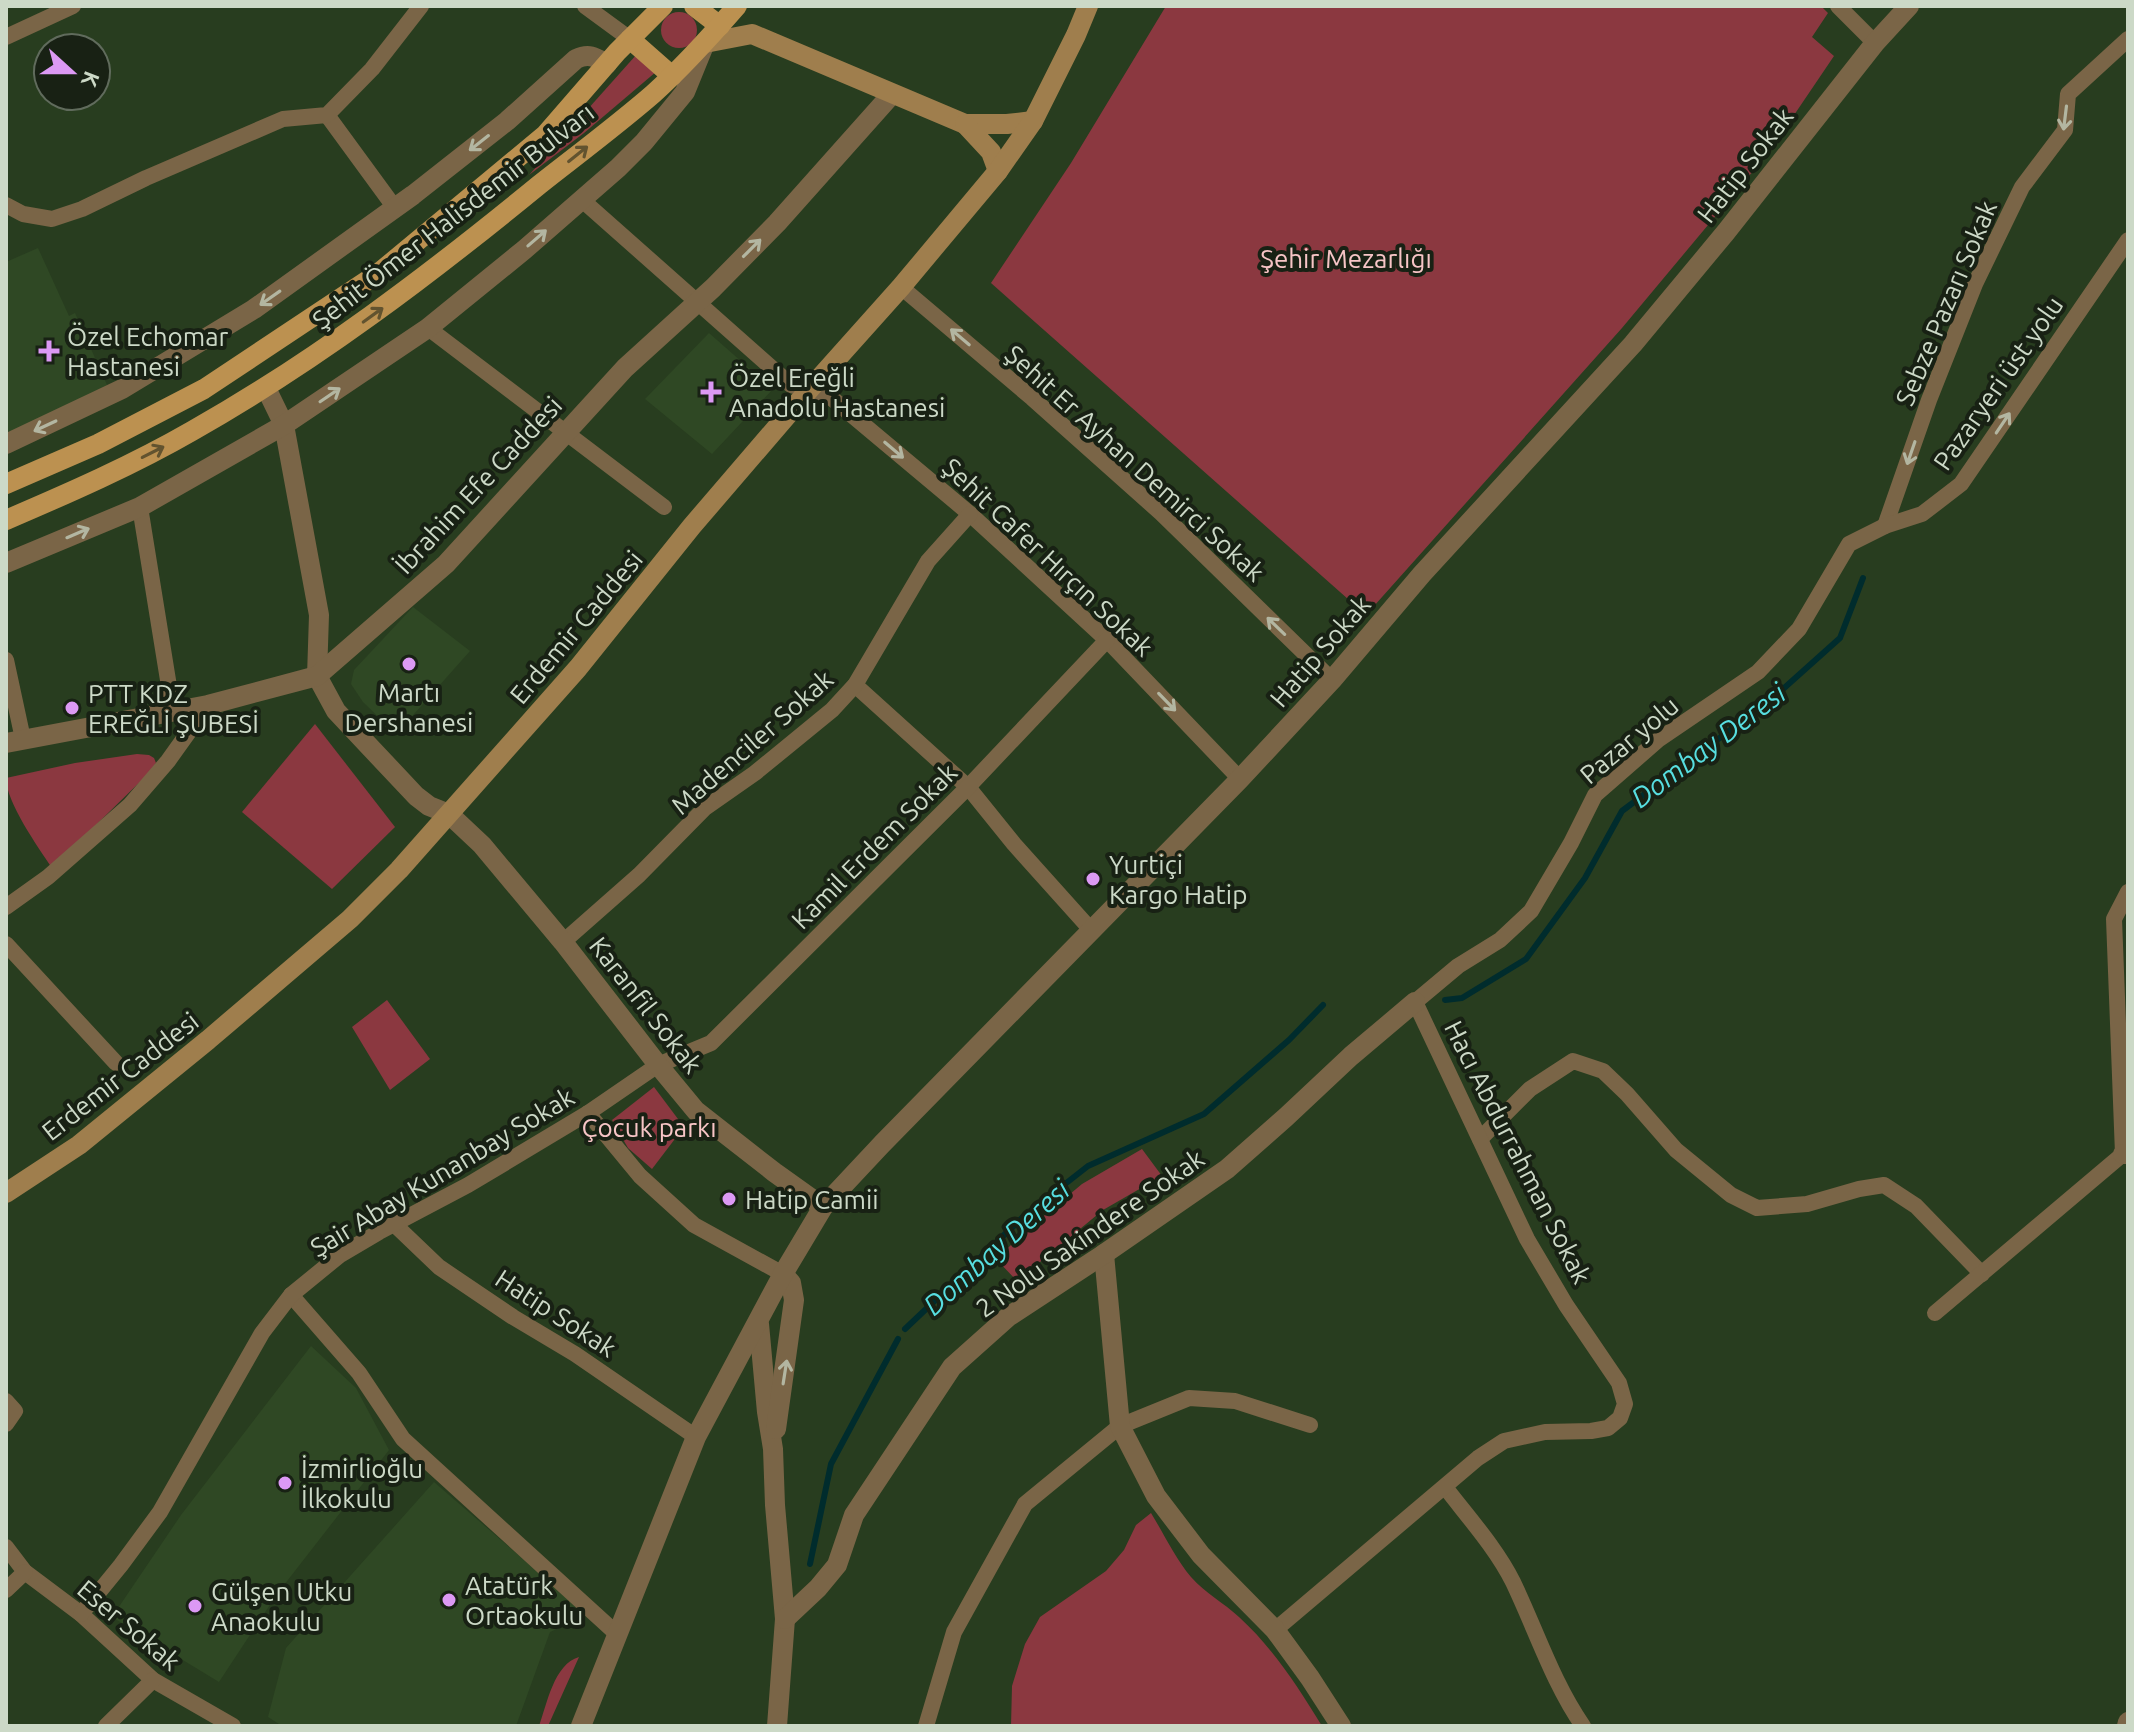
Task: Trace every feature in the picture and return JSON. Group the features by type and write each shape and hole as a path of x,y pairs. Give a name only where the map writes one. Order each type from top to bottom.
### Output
{"main road":[{"path":"694,6 720,26"},
{"name":"Şehit Ömer Halisdemir Bulvarı","path":"6,520 112,472 190,432 266,388 364,322 460,250 644,101 705,43 737,6"},
{"name":"Erdemir Caddesi","path":"6,1193 79,1145 288,973 350,919 399,870 578,668 692,526 998,171 1033,121 1088,6"},
{"name":"Şehit Ömer Halisdemir Bulvarı","path":"6,484 98,444 204,389 380,272 545,135 659,10"},
{"path":"705,43 752,34 965,124 1033,121"},
{"path":"630,39 672,76"},
{"path":"965,124 991,152 998,171"}],"street":[{"path":"6,37 73,6"},
{"path":"6,205 23,214 52,219 82,209 283,119 327,115 372,69 421,6"},
{"path":"585,6 630,39"},
{"path":"1838,6 1875,43"},
{"name":"Hatip Sokak","path":"581,1726 696,1437 783,1274 823,1207 1240,779 1332,680 1422,574 1633,344 1875,43 1909,6"},
{"name":"Sebze Pazarı Sokak","path":"1885,526 1929,400 1975,284 2022,187 2065,130 2068,94 2128,39"},
{"path":"6,563 140,507 284,425 428,328 524,250 644,142 685,92 705,43"},
{"path":"6,444 122,389 254,309 395,208 507,121 576,59 594,56 607,64"},
{"name":"İbrahim Efe Caddesi","path":"14,741 208,705 317,676 446,564 625,368 697,303 777,223 892,94"},
{"path":"327,115 395,208"},
{"name":"Şehit Cafer Hırçın Sokak","path":"581,199 791,385 828,395 970,514 1107,640 1240,779"},
{"name":"Pazaryeri üst yolu","path":"1885,526 1922,514 1961,484 2128,240"},
{"name":"Şehit Er Ayhan Demirci Sokak","path":"901,287 1161,513 1332,680"},
{"path":"428,328 664,507"},
{"path":"266,388 284,425 319,615 317,676"},
{"path":"140,507 173,711"},
{"name":"Madenciler Sokak","path":"563,942 649,865 705,808 832,710 855,685 928,561 970,514"},
{"name":"Pazar yolu","path":"1415,1002 1458,966 1500,940 1531,911 1595,795 1658,740 1758,672 1799,629 1849,544 1885,526"},
{"name":"Kamil Erdem Sokak","path":"658,1065 711,1043 968,787 1107,640"},
{"path":"6,660 14,741"},
{"name":"Karanfil Sokak","path":"317,676 336,711 416,796 429,806 449,814 482,845 696,1111 823,1207"},
{"path":"855,685 968,787 1092,931"},
{"path":"6,907 48,877 130,805 168,761 208,705"},
{"path":"1935,1313 2126,1154 2122,988 2114,919 2128,892"},
{"path":"6,944 116,1063"},
{"name":"Hacı Abdurrahman Sokak","path":"1275,1630 1478,1458 1504,1441 1545,1432 1608,1428 1620,1418 1625,1404 1619,1383 1566,1305 1527,1239 1415,1002"},
{"name":"2 Nolu Sakindere Sokak","path":"785,1619 837,1565 854,1515 952,1367 1008,1317 1227,1169 1415,1002"},
{"path":"1480,1139 1530,1089 1573,1061 1603,1071 1676,1150 1731,1195 1757,1208 1807,1204 1884,1185 1916,1206 1982,1274"},
{"name":"Şair Abay Kunanbay Sokak","path":"81,1614 160,1512 262,1333 291,1295 340,1255 468,1185 588,1113 658,1065"},
{"path":"588,1113 640,1176 694,1225 783,1274 791,1283 794,1300 773,1449"},
{"name":"Hatip Sokak","path":"394,1224 439,1267 575,1354 696,1437"},
{"path":"1104,1254 1120,1426 1156,1496 1201,1555 1275,1630 1341,1726"},
{"path":"291,1295 359,1373 403,1439 617,1634"},
{"path":"759,1323 773,1449 785,1619 777,1726"},
{"path":"926,1726 954,1632 1025,1504 1120,1426 1189,1398 1235,1401 1310,1425"},
{"path":"6,1401 15,1411 6,1424"},
{"path":"1445,1487 1511,1579 1548,1661 1583,1726"},
{"name":"Eser Sokak","path":"6,1547 25,1572 81,1614 153,1680 233,1726"},
{"path":"6,1590 25,1572"},
{"path":"106,1726 153,1680"}],"shaded area":[{"name":"Özel Echomar Hastanesi","path":"38,248 69,316 75,313 107,385 6,435 6,262"},
{"name":"Özel Ereğli Anadolu Hastanesi","path":"709,333 773,389 712,454 645,399"},
{"name":"Martı Dershanesi","path":"413,607 470,651 398,732 363,702 351,684 354,670"},
{"name":"İzmirlioğlu İlkokulu","path":"311,1346 356,1388 389,1450 277,1594 219,1682 112,1617 181,1515"},
{"name":"Atatürk Ortaokulu","path":"434,1482 576,1605 561,1627 550,1632 516,1726 282,1726 268,1717 286,1648"}],"green space":[{"name":"Şehir Mezarlığı","path":"1166,6 1821,6 1828,13 1812,37 1834,56 1769,152 1622,328 1366,615 991,283 1071,163"},
{"path":"679,12 691,18 697,30 691,42 679,48 667,42 661,30 667,18"},
{"path":"637,54 657,71 529,175"},
{"path":"315,724 395,827 332,889 242,812"},
{"path":"137,754 149,755 156,763 52,868 17,811 6,778"},
{"path":"387,1000 430,1059 390,1090 352,1027"},
{"name":"Çocuk parkı","path":"654,1087 684,1127 652,1169 628,1148 612,1120"},
{"path":"1142,1149 1162,1176 1103,1210 1017,1281 996,1259 1082,1184"},
{"path":"1151,1513 1191,1577 1239,1617 1263,1642 1322,1726 1011,1726 1012,1686 1025,1644 1040,1617 1106,1571 1124,1550 1136,1525"},
{"path":"579,1657 548,1726 539,1726 557,1676 570,1661"}],"waterway":[{"name":"Dombay Deresi","path":"1445,1000 1462,998 1526,959 1585,878 1622,811 1773,698 1840,638 1863,578"},
{"name":"Dombay Deresi","path":"905,1329 1023,1217 1088,1166 1204,1114 1289,1040 1323,1005"},
{"name":"Dombay Deresi","path":"810,1564 831,1464 898,1339"}],"place":[{"name":"Özel Echomar Hastanesi","path":"49,351"},
{"name":"Özel Ereğli Anadolu Hastanesi","path":"711,392"},
{"name":"Martı Dershanesi","path":"409,664"},
{"name":"PTT KDZ EREĞLİ ŞUBESİ","path":"72,708"},
{"name":"Yurtiçi Kargo Hatip","path":"1093,879"},
{"name":"Hatip Camii","path":"729,1199"},
{"name":"İzmirlioğlu İlkokulu","path":"285,1483"},
{"name":"Atatürk Ortaokulu","path":"449,1600"},
{"name":"Gülşen Utku Anaokulu","path":"195,1606"}]}
